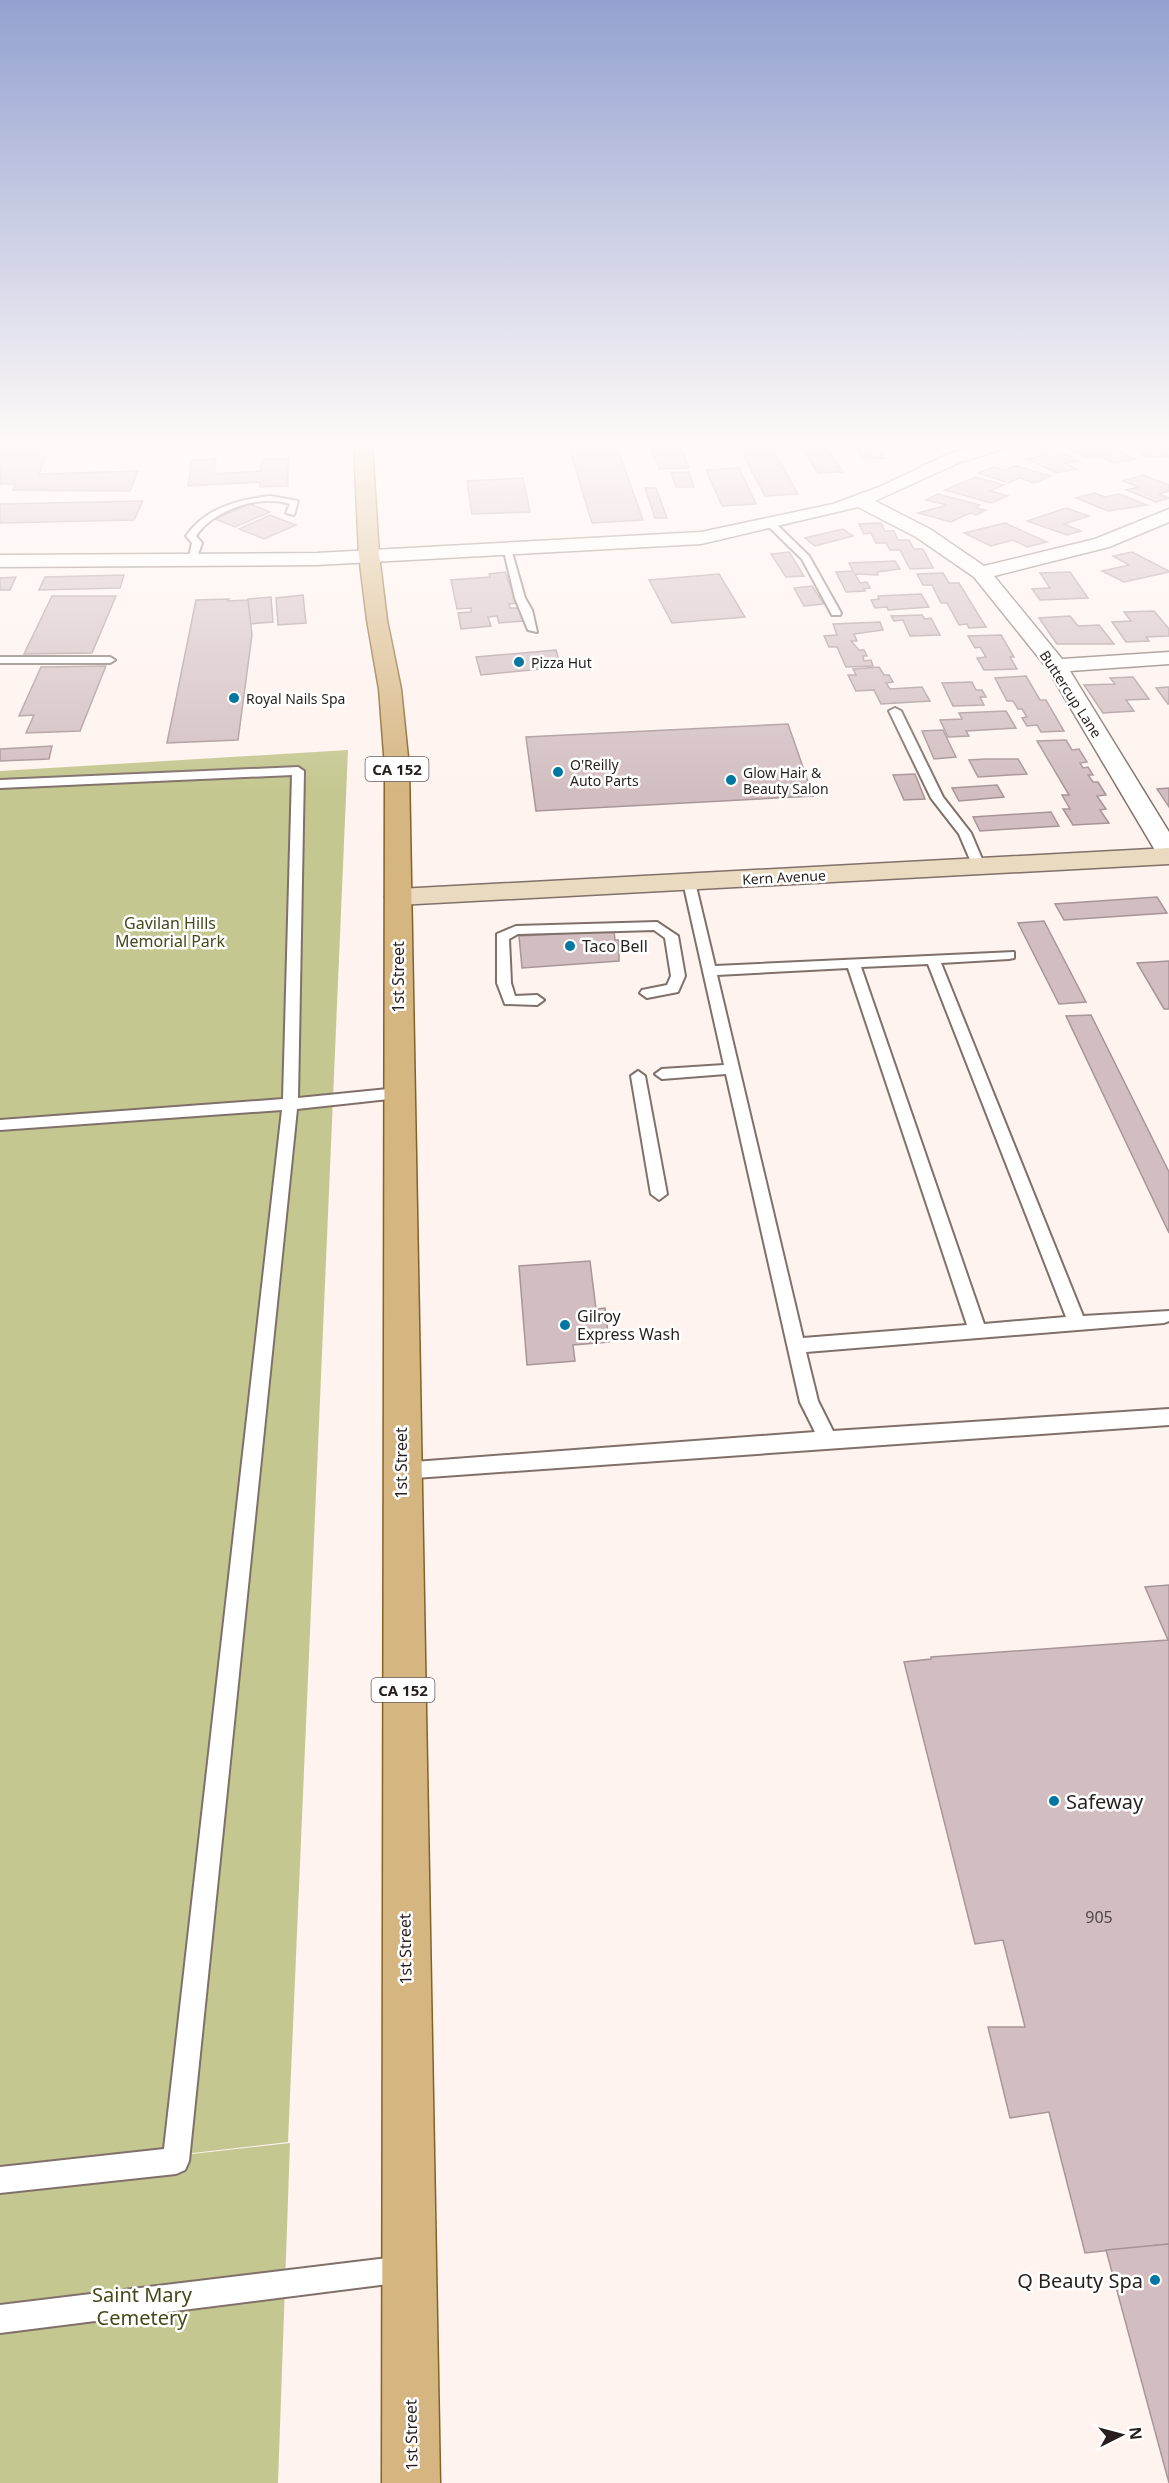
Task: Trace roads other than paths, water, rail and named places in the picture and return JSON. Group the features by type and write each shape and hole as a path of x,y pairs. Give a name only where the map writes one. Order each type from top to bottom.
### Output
{"main road":[{"name":"1st Street","path":"370,560 395,733 411,2483"}],"street":[{"path":"0,561 207,560"},
{"name":"Buttercup Lane","path":"962,560 981,573 1056,666 1169,854"},
{"path":"981,573 1034,560"},
{"path":"1056,666 1169,658"},
{"name":"Kern Avenue","path":"398,897 1169,854"}],"lane":[{"path":"509,560 519,598 527,610 533,630"},
{"path":"807,560 836,613"},
{"path":"0,660 110,660"},
{"path":"895,711 937,798 965,833 979,866"},
{"path":"0,784 298,771 290,1104 176,2161 0,2180"},
{"path":"689,882 809,1402 829,1441"},
{"path":"537,1000 510,1001 504,983 502,937 516,930 657,926 670,936 678,975 672,989 647,993"},
{"path":"709,971 1009,955"},
{"path":"933,959 1077,1323"},
{"path":"853,963 978,1331"},
{"path":"662,1074 732,1069"},
{"path":"638,1076 659,1194"},
{"path":"0,1125 290,1104 398,1093"},
{"path":"796,1346 1164,1316"},
{"path":"401,1471 729,1446 1169,1417"},
{"path":"0,2319 409,2268"}],"place":[{"name":"Pizza Hut","path":"519,662"},
{"name":"Royal Nails Spa","path":"234,698"},
{"name":"O'Reilly Auto Parts","path":"558,772"},
{"name":"Glow Hair & Beauty Salon","path":"731,780"},
{"name":"Taco Bell","path":"570,946"},
{"name":"Gilroy Express Wash","path":"565,1325"},
{"name":"Safeway","path":"1054,1801"},
{"name":"Q Beauty Spa","path":"1155,2280"}],"park label":[{"name":"Gavilan Hills Memorial Park","path":"170,932"},
{"name":"Saint Mary Cemetery","path":"142,2306"}]}
